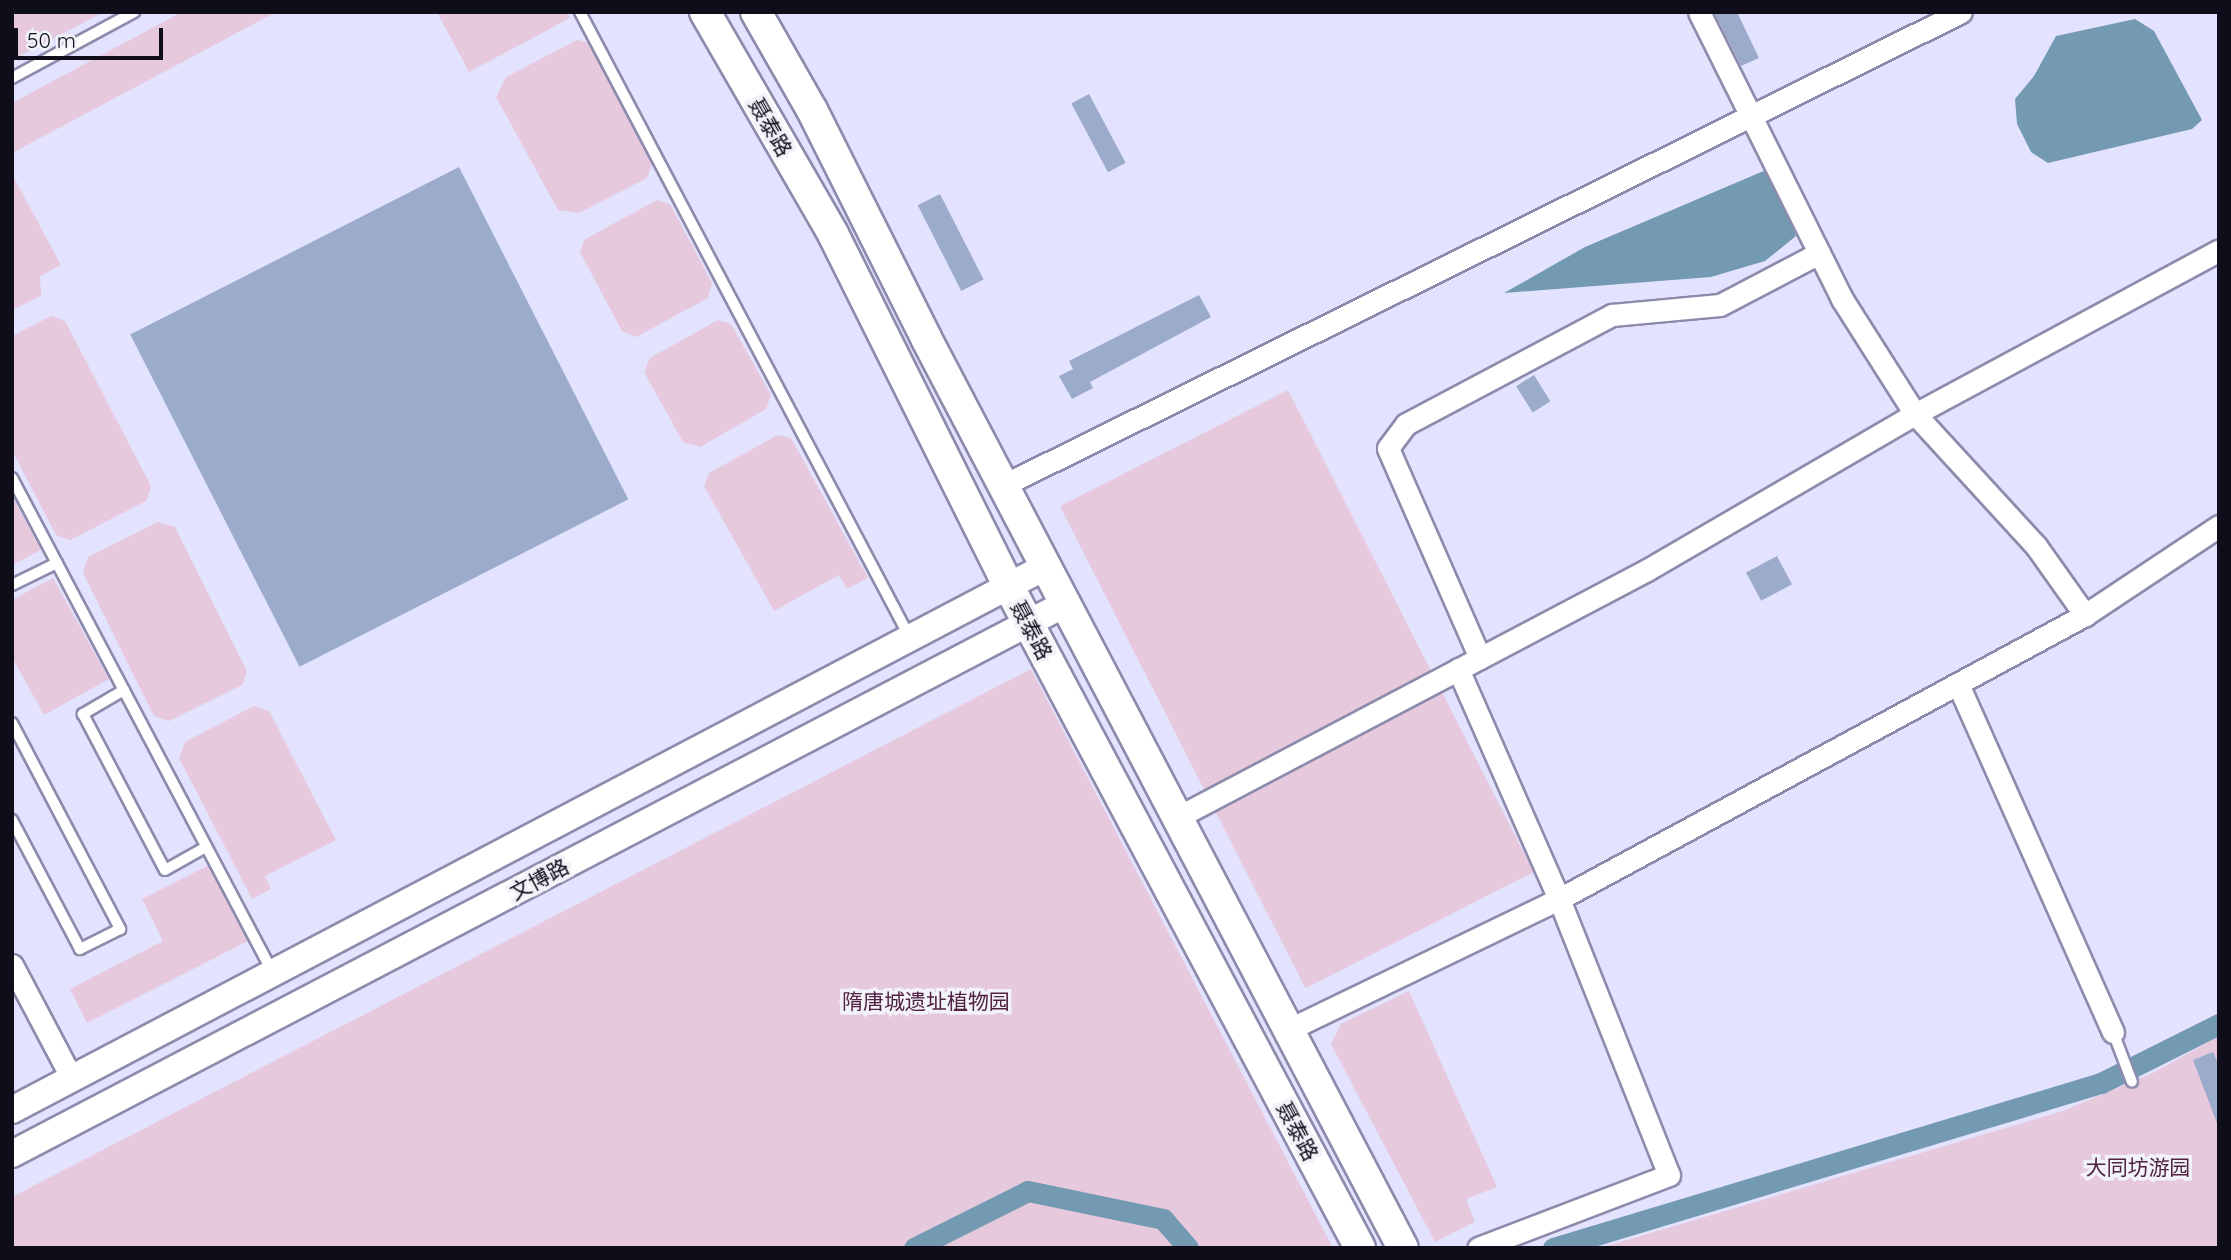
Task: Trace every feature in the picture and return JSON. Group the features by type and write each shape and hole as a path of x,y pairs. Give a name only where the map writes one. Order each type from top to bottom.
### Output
{"main road":[{"name":"聂泰路","path":"705,12 833,234 1009,587 1360,1248"},
{"name":"聂泰路","path":"756,12 812,110 926,338 1006,484 1178,817 1292,1028 1403,1248"}],"street":[{"path":"1699,12 1842,299 1915,414 2036,546 2085,615"},
{"path":"1006,484 1961,12"},
{"path":"1178,817 1647,570 1915,414 2219,250"},
{"path":"1480,658 1388,449 1406,424 1612,315 1720,305 1819,253"},
{"path":"1292,1028 1559,899 1958,684 2085,615 2219,526"},
{"name":"文博路","path":"12,1110 1048,566"},
{"name":"文博路","path":"12,1154 1067,603"},
{"path":"1458,669 1559,899 1669,1175 1478,1248"},
{"path":"1958,684 2113,1032"},
{"path":"12,965 72,1079"}],"lane":[{"path":"12,78 134,12"},
{"path":"580,12 910,638"},
{"path":"12,478 273,973"},
{"path":"12,585 57,562"},
{"path":"124,690 83,714 165,870 206,847"},
{"path":"12,723 120,929 80,949 12,820"},
{"path":"2113,1032 2133,1082"}],"green space":[{"path":"12,12 104,12 12,60"},
{"path":"182,12 276,12 12,153 12,103"},
{"path":"437,12 567,12 570,18 469,72"},
{"path":"577,40 589,43 653,162 647,178 579,213 558,210 496,97 506,77"},
{"path":"12,174 61,265 40,276 41,296 12,310"},
{"path":"657,200 670,204 712,283 708,298 636,337 622,331 580,252 584,240"},
{"path":"51,316 65,321 151,486 146,501 70,540 56,535 12,450 12,336"},
{"path":"718,320 731,324 771,395 766,409 700,447 683,442 644,372 650,358"},
{"path":"1288,390 1534,872 1306,988 1060,506"},
{"path":"778,435 791,438 868,578 847,589 839,575 774,611 704,486 709,473"},
{"path":"12,496 41,550 12,565"},
{"path":"158,522 175,527 247,671 242,685 169,721 154,716 83,573 88,557"},
{"path":"53,578 109,679 44,715 12,657 12,600"},
{"name":"隋唐城遗址植物园","path":"1031,669 1333,1248 12,1248 12,1197"},
{"path":"254,706 269,711 336,840 265,876 271,889 252,899 179,758 185,742"},
{"path":"209,865 248,941 87,1023 70,989 163,941 142,899"},
{"path":"1409,991 1497,1187 1466,1199 1475,1222 1435,1242 1331,1044 1341,1024"},
{"name":"大同坊游园","path":"2219,1036 2219,1248 1600,1248 2063,1111 2155,1072"}],"water":[{"path":"2135,19 2154,31 2202,120 2192,129 2048,163 2031,152 2017,124 2015,99 2034,76 2056,36"},
{"path":"1766,170 1774,179 1796,236 1765,261 1711,277 1504,293 1585,247"}],"building":[{"path":"1714,12 1737,12 1759,58 1741,66"},
{"path":"1089,94 1126,163 1108,172 1071,103"},
{"path":"459,167 628,499 300,667 130,335"},
{"path":"940,194 984,280 961,291 918,205"},
{"path":"1199,295 1211,317 1090,382 1093,388 1072,399 1059,376 1073,369 1069,361"},
{"path":"1534,375 1550,401 1533,412 1516,386"},
{"path":"1777,556 1792,584 1761,601 1746,572"},
{"path":"2213,1052 2219,1066 2217,1123 2193,1060"}],"waterway":[{"path":"1553,1248 2101,1083 2219,1024"},
{"path":"914,1248 1028,1191 1163,1219 1188,1248"}]}
